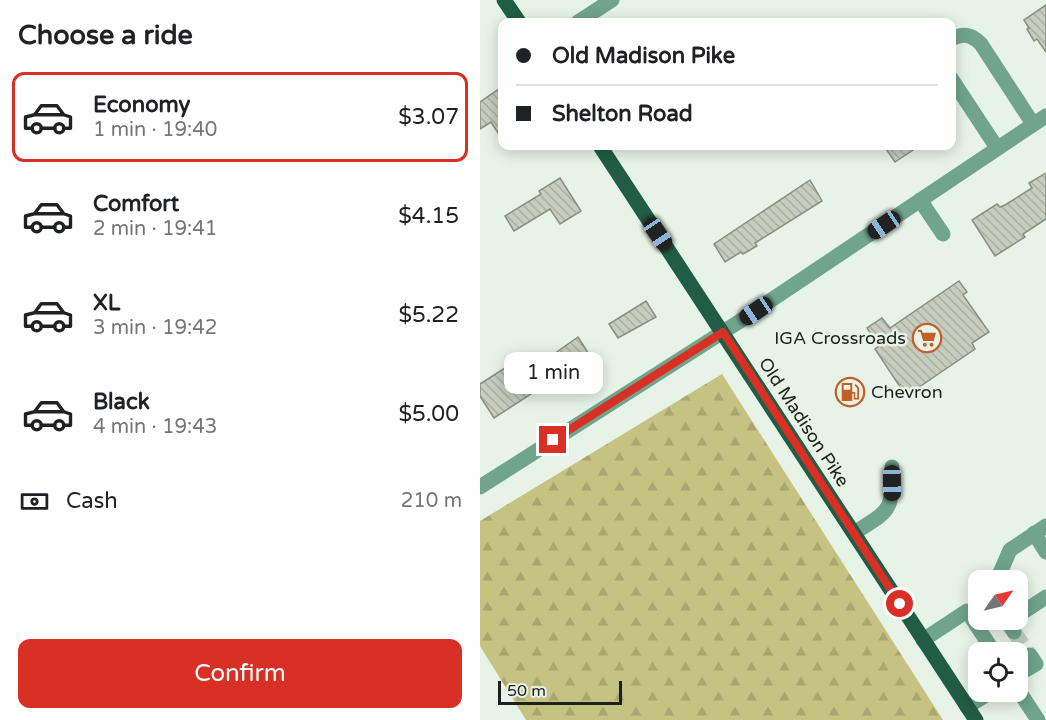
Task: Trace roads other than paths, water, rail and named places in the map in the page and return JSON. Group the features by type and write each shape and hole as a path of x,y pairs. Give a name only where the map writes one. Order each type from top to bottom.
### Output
{"main road":[{"path":"504,0 516,18"},
{"name":"Old Madison Pike","path":"603,150 976,720"}],"street":[{"path":"584,18 612,0"},
{"path":"480,487 723,332 1040,120 981,44 972,36 961,34 956,36"},
{"path":"956,86 997,148"},
{"path":"920,200 943,234"},
{"path":"854,533 880,516 889,507 892,498 892,467"},
{"path":"1001,570 1010,550 1040,529 1046,552"},
{"path":"1028,610 1046,597"},
{"path":"922,640 968,611"},
{"path":"967,707 975,702"},
{"path":"1026,702 1038,720"}],"tunnel":[{"path":"1014,632 1030,655"}],"place":[{"name":"IGA Crossroads","path":"927,338"},
{"name":"Chevron","path":"850,392"}]}
